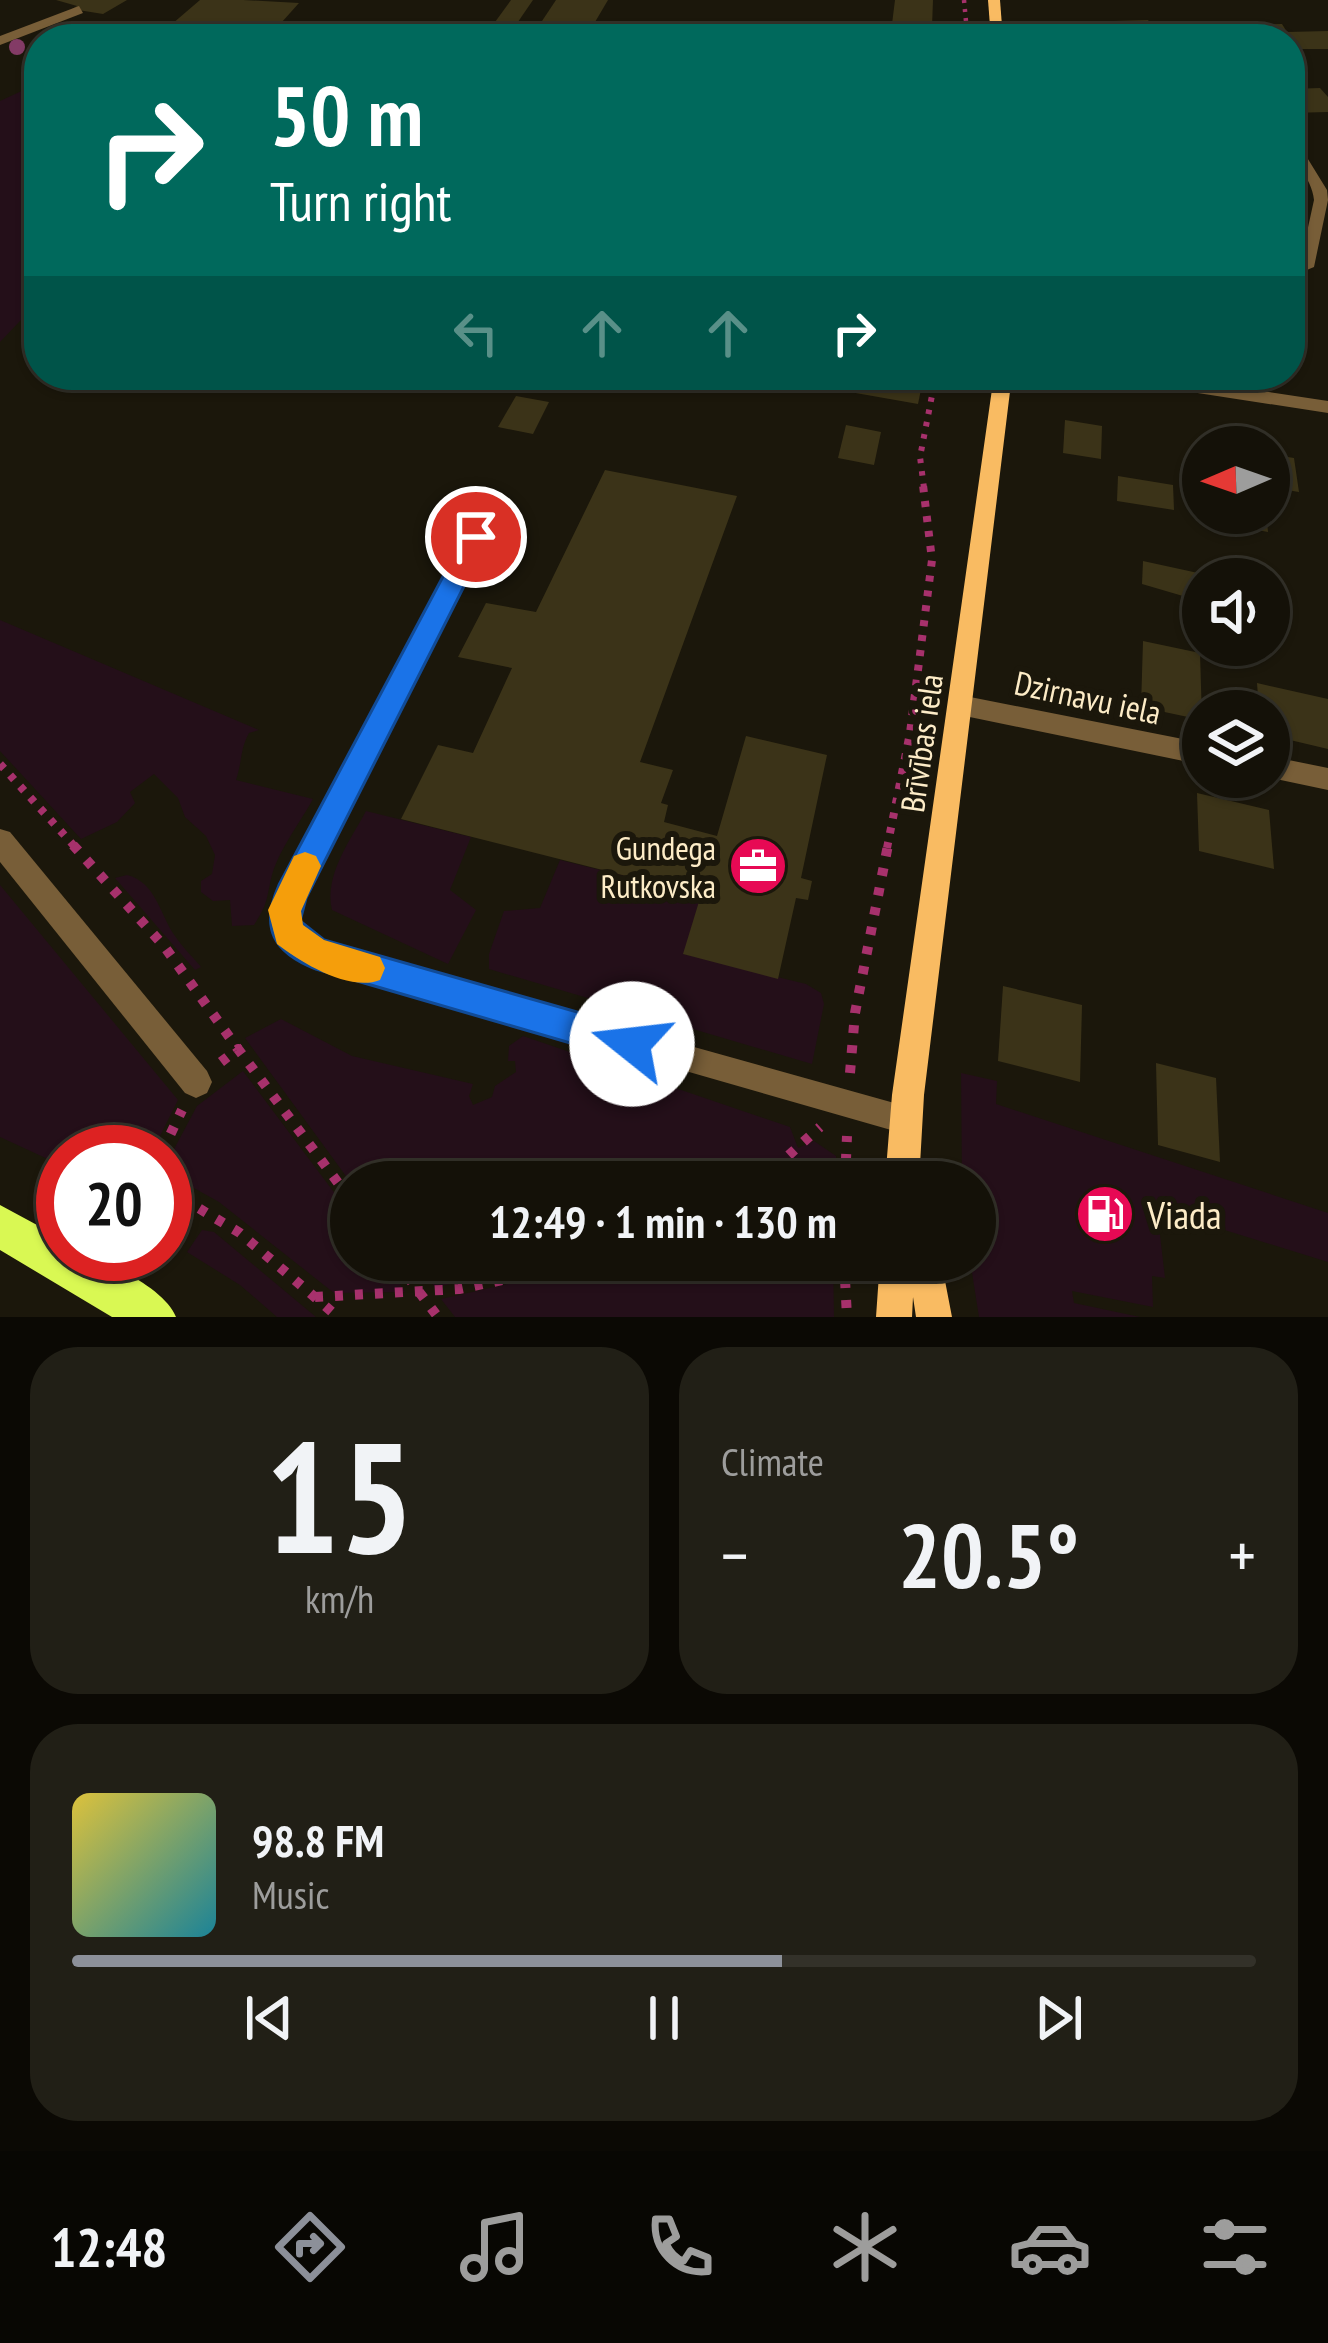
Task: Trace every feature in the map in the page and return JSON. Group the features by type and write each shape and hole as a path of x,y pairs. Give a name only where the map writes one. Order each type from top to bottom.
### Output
{"main road":[{"name":"Brīvības iela","path":"905,1120 1001,390"},
{"path":"903,1161 905,1120"},
{"path":"905,1120 910,1161"},
{"path":"0,1226 154,1317"},
{"path":"894,1317 896,1281"},
{"path":"928,1281 934,1317"}],"street":[{"path":"43,24 79,10"},
{"path":"1218,390 1328,407"},
{"name":"Dzirnavu iela","path":"960,705 1182,750"},
{"path":"1290,771 1328,779"},
{"path":"0,841 196,1082"}],"lane":[{"path":"1305,166 1322,200 1305,268"},
{"path":"497,497 290,896 284,921 288,933 316,953 905,1120"}],"path":[{"path":"846,1161 855,1013 910,734 932,560 920,457 933,390"},
{"path":"0,764 164,946 330,1172"},
{"path":"175,1125 196,1082 238,1049"},
{"path":"781,1161 849,1106"},
{"path":"192,1203 227,1223 338,1317"},
{"path":"411,1281 438,1317"},
{"path":"315,1297 421,1295 506,1281"},
{"path":"845,1281 848,1317"}],"shaded area":[{"path":"24,90 24,317 0,342 0,101"},
{"path":"0,620 259,730 246,739 236,780 313,799 278,858 254,925 232,926 230,900 213,901 201,892 201,881 212,874 215,855 206,836 185,817 178,798 154,774 130,792 135,803 117,822 81,839 0,751"},
{"path":"366,811 471,837 450,890 476,910 448,964 332,910 335,871"},
{"path":"560,860 701,895 684,954 806,984 821,993 824,1004 812,1064 489,969 489,954 504,911 540,908"},
{"path":"127,875 151,892 175,936 201,967 195,970 115,878"},
{"path":"0,885 178,1100 166,1125 36,1125 36,1154 0,1137"},
{"path":"281,1019 352,1056 473,1084 469,1096 473,1105 492,1097 495,1086 516,1072 515,1061 508,1061 509,1046 523,1036 790,1127 798,1148 814,1141 836,1161 335,1161 245,1038"},
{"path":"243,1071 330,1187 330,1281 398,1281 405,1292 334,1293 219,1202 192,1187 192,1125 187,1125 197,1106"},
{"path":"961,1073 997,1081 996,1104 1328,1213 1328,1262 1157,1209 1165,1278 1152,1276 1153,1307 1072,1291 1074,1303 1140,1317 979,1317 973,1281 996,1281 996,1161 962,1161"},
{"path":"202,1230 214,1232 316,1317 277,1317 240,1285 192,1255 192,1245"},
{"path":"430,1281 468,1281 435,1287"},
{"path":"521,1281 833,1281 834,1317 455,1317 441,1299"}],"building":[{"path":"56,0 127,0 103,14 72,9 77,6"},
{"path":"200,0 299,3 280,24 172,24"},
{"path":"511,0 533,0 517,24 494,24"},
{"path":"556,0 608,0 594,24 540,24"},
{"path":"895,0 933,0 932,24 892,24"},
{"path":"1148,20 1151,24 1044,24"},
{"path":"1328,31 1328,49 1305,49 1305,32"},
{"path":"1305,88 1320,88 1328,97 1328,112 1305,113"},
{"path":"839,390 921,390 918,404"},
{"path":"516,396 549,402 533,434 498,427"},
{"path":"1065,420 1102,426 1101,459 1063,453"},
{"path":"846,425 881,432 874,465 838,458"},
{"path":"1290,457 1294,458 1299,492 1290,490"},
{"path":"605,470 737,496 640,762 673,770 661,803 668,805 664,822 717,836 746,736 827,755 801,878 812,881 808,900 796,898 778,979 683,954 701,895 401,819 438,745 473,753 512,668 458,657 486,603 536,612"},
{"path":"1118,476 1173,485 1174,510 1117,501"},
{"path":"1143,561 1182,570 1182,596 1142,584"},
{"path":"1143,641 1182,649 1182,666 1200,666 1201,690 1182,690 1182,716 1141,707"},
{"path":"1257,683 1288,690 1258,690"},
{"path":"1290,690 1328,699 1328,749 1290,740"},
{"path":"1197,798 1269,810 1274,869 1199,851"},
{"path":"1003,986 1082,1005 1080,1082 998,1061"},
{"path":"1156,1063 1216,1078 1220,1162 1158,1145"}],"slow traffic":[{"path":"305,866 285,910 288,933 316,953 369,968"}],"place":[{"name":"Gundega Rutkovska","path":"758,866"},
{"name":"Viada","path":"1105,1214"}],"route":[{"path":"476,537 290,896 284,921 288,933 316,953 632,1044"}]}
